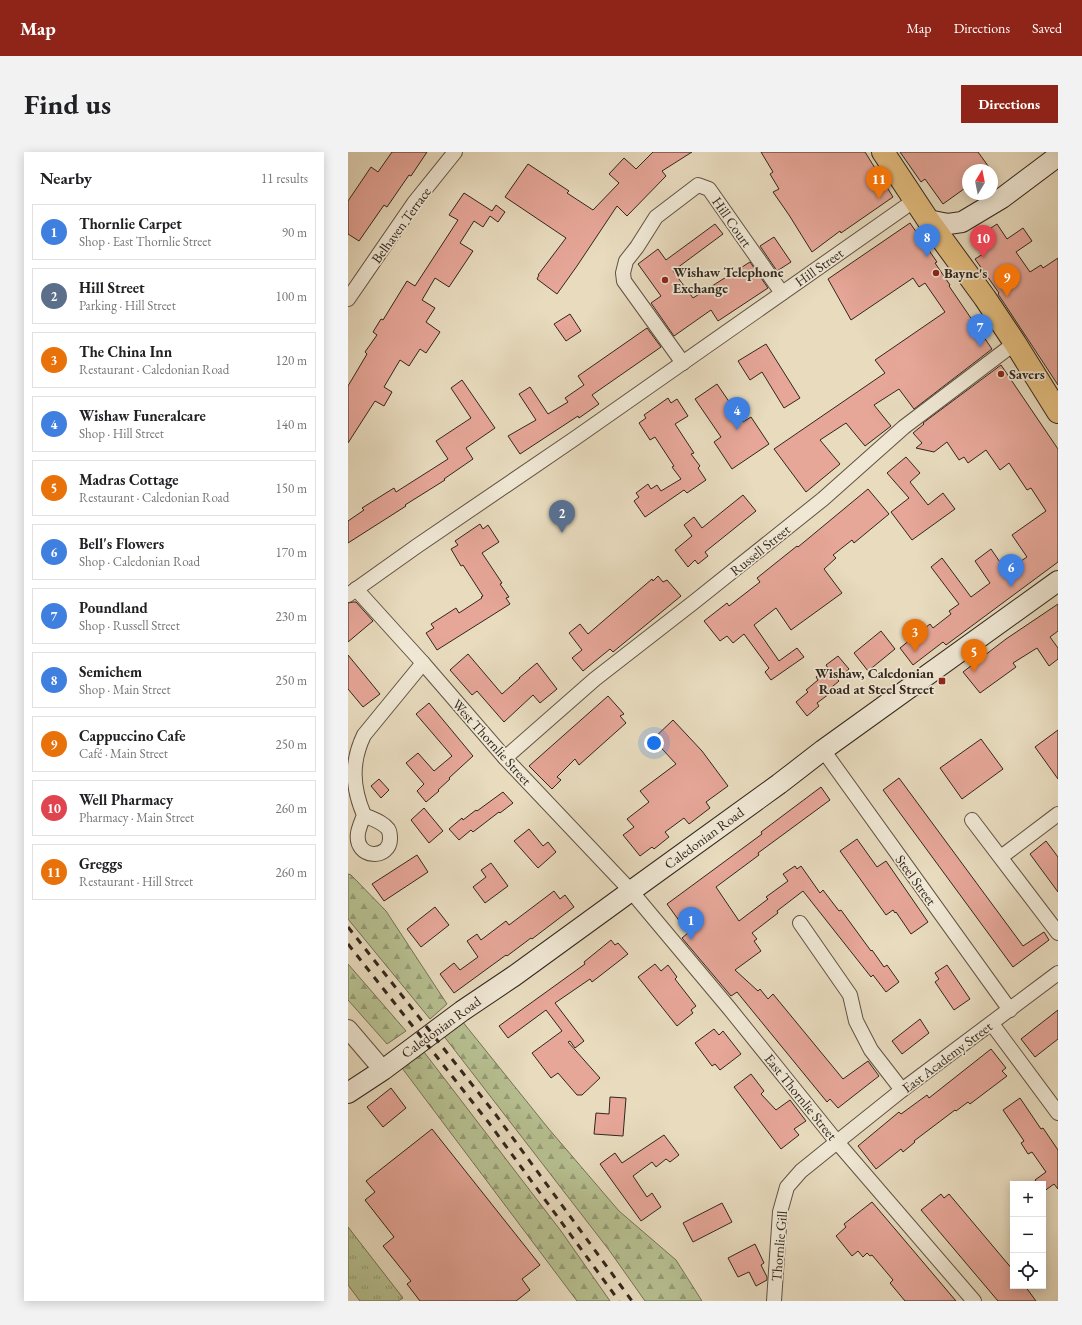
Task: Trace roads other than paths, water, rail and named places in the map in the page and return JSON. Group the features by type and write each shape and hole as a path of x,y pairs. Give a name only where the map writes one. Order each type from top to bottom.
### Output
{"main road":[{"path":"883,152 914,200 1016,343 1058,412"},
{"path":"928,220 948,224 962,222 1002,198 1054,160"},
{"name":"Caledonian Road","path":"348,1093 383,1070 462,1011 631,891 779,784 823,750 1058,581"}],"street":[{"name":"Belhaven Terrace","path":"348,299 414,203 456,152"},
{"name":"Hill Court","path":"683,363 624,281 623,273 626,261 656,218 698,185 710,189 782,293"},
{"name":"Hill Street","path":"352,592 683,363 914,200"},
{"name":"Russell Street","path":"505,758 595,679 817,503 904,427 1016,343"},
{"name":"West Thornlie Street","path":"352,592 423,663 505,758 631,891"},
{"path":"364,815 356,784 354,766 358,749 364,735 423,663"},
{"name":"Steel Street","path":"823,750 1010,1010"},
{"path":"1001,857 1058,814"},
{"path":"972,820 1058,933"},
{"name":"East Thornlie Street","path":"631,891 729,1008 837,1142 974,1301"},
{"path":"800,923 850,995 856,1021 871,1050 902,1090"},
{"name":"East Academy Street","path":"837,1142 902,1090 1058,973"},
{"path":"992,1024 1058,1113"},
{"path":"348,1029 383,1070"},
{"name":"Thornlie Gill","path":"774,1301 780,1212 787,1187 801,1171 837,1142"}],"railway":[{"path":"348,927 496,1115 632,1301"},
{"path":"348,944 489,1123 619,1301"}],"place":[{"name":"Greggs","path":"879,199"},
{"name":"Semichem","path":"927,257"},
{"name":"Well Pharmacy","path":"983,258"},
{"name":"Bayne's","path":"936,273"},
{"name":"Wishaw Telephone Exchange","path":"665,280"},
{"name":"Cappuccino Cafe","path":"1007,297"},
{"name":"Poundland","path":"980,347"},
{"name":"Savers","path":"1001,374"},
{"name":"Wishaw Funeralcare","path":"737,430"},
{"name":"Hill Street","path":"562,533"},
{"name":"Bell's Flowers","path":"1011,587"},
{"name":"The China Inn","path":"915,652"},
{"name":"Madras Cottage","path":"974,672"},
{"name":"Wishaw, Caledonian Road at Steel Street","path":"942,681"},
{"name":"Thornlie Carpet","path":"691,940"}]}
